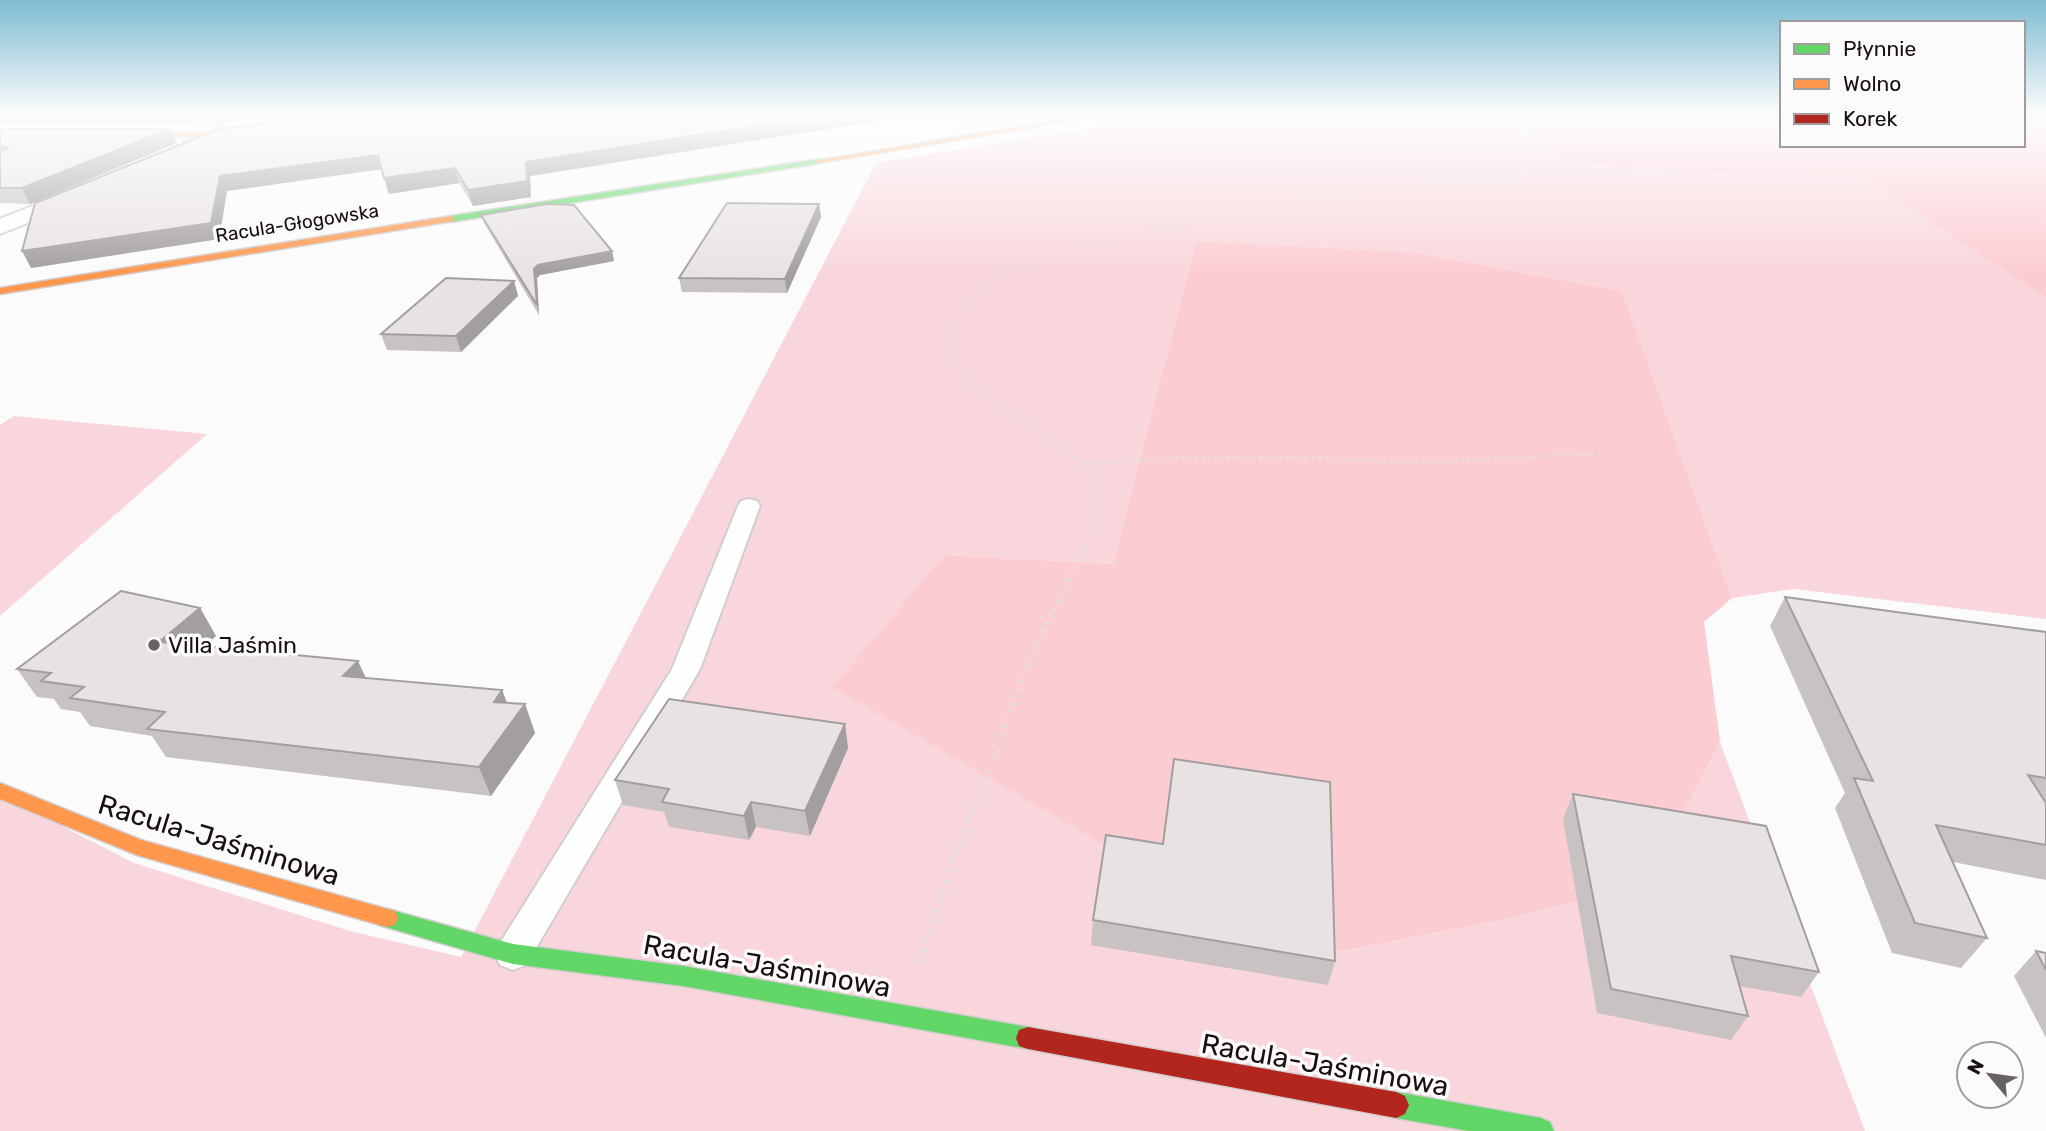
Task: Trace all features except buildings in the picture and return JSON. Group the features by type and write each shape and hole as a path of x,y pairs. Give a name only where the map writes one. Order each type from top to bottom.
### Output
{"street":[{"name":"Racula-Głogowska","path":"0,291 772,169"},
{"path":"0,227 98,186"},
{"name":"Racula-Jaśminowa","path":"0,791 137,847 513,954 683,976 1541,1131"}],"lane":[{"path":"513,954 686,669 749,506"}],"path":[{"path":"903,1015 951,864 993,762 1021,678 1098,519 1098,501 1093,477 1085,464 978,391 956,362 952,344 955,323 980,287 1000,272 1072,248 1326,194 1391,186 1507,178 1522,169"},
{"path":"1085,464 1154,458 1315,458 1420,463 1597,453"}],"shaded area":[{"path":"873,169 1658,169 1862,177 2046,298 2046,619 1794,589 1732,598 1622,291 1411,252 1196,241 1113,564 945,555 1303,959 1517,917 1624,888 1676,826 1720,742 1865,1131 0,1131 0,794 134,863 350,931 461,957"},
{"path":"1658,169 2046,169 2046,298 1862,177"},
{"path":"1196,241 1411,252 1622,291 1732,598 1704,622 1720,742 1676,826 1624,888 1517,917 1302,959 833,687 945,555 1113,564"},
{"path":"14,416 207,434 0,616 0,425"}],"traffic: fast":[{"path":"451,219 770,169"},
{"path":"387,918 513,954 683,976 1028,1038"},
{"path":"1396,1105 1541,1131"}],"traffic: slow":[{"path":"0,291 451,219"},
{"path":"0,791 137,847 387,918"}],"traffic: jam":[{"path":"1028,1038 1396,1105"}],"place":[{"name":"Villa Jaśmin","path":"154,645"}]}
